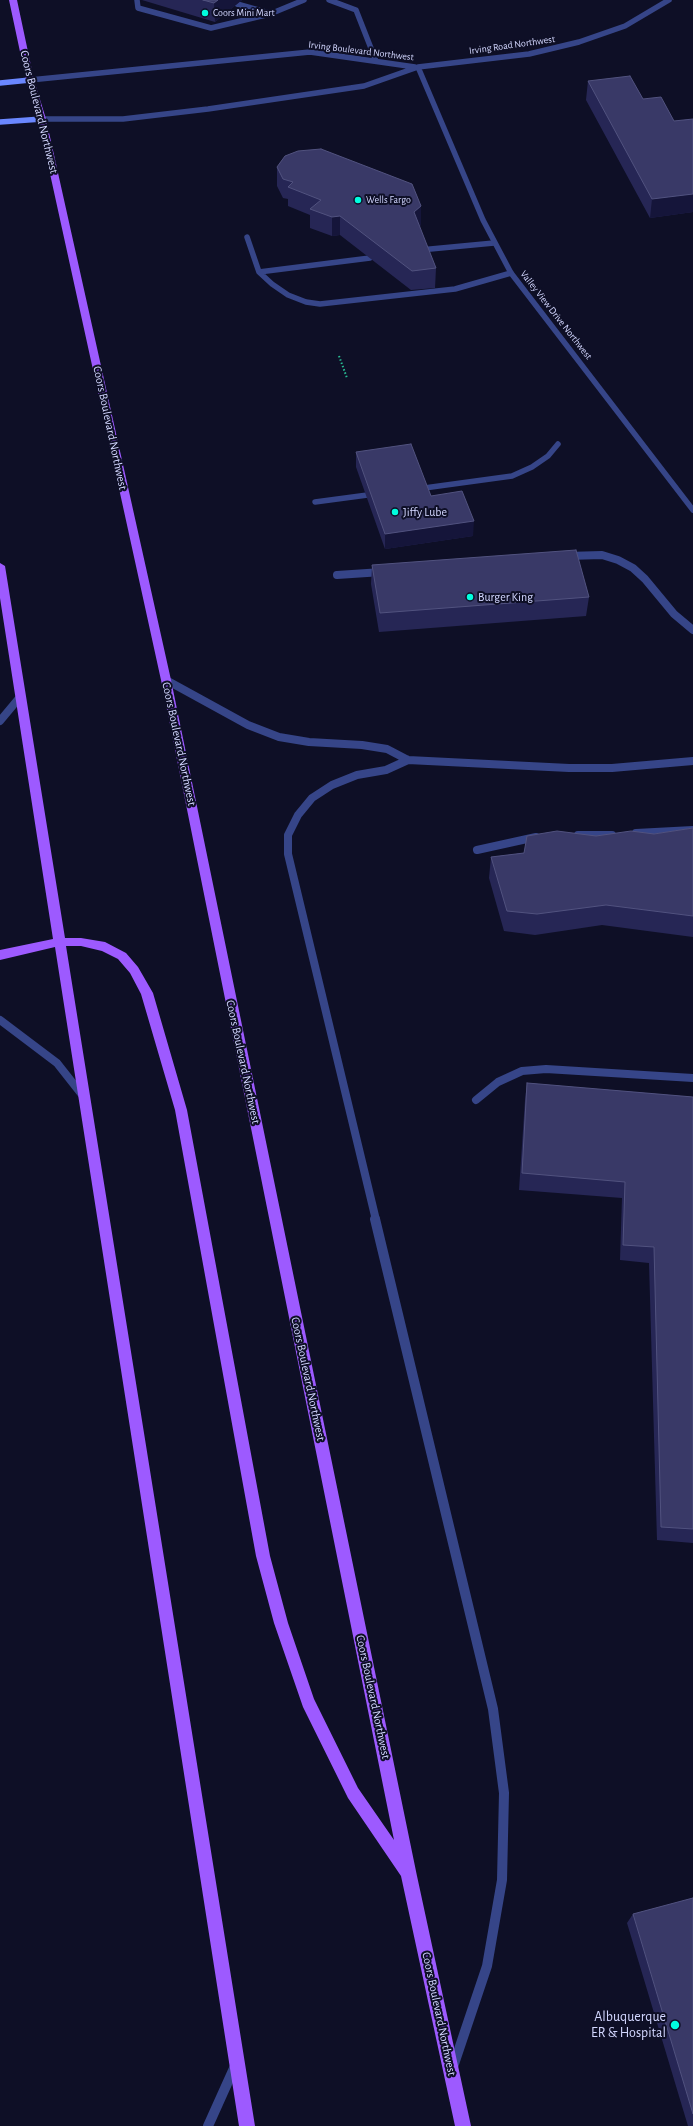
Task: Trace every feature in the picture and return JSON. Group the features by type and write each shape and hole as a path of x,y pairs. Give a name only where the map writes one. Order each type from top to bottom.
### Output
{"main road":[{"name":"Coors Boulevard Northwest","path":"13,0 30,80 42,119 166,680 409,1876 463,2126"},
{"path":"0,566 247,2126"},
{"path":"0,955 59,942 81,942 105,947 122,956 134,970 147,993 181,1110 263,1556 281,1623 308,1702 350,1786 409,1876"}],"street":[{"path":"137,0 138,8 211,28 270,14 304,0"},
{"path":"329,0 356,10 376,61"},
{"name":"Irving Road Northwest","path":"418,67 530,54 580,42 625,26 670,0"},
{"path":"237,4 270,14"},
{"name":"Irving Boulevard Northwest","path":"0,83 310,52 418,67"},
{"name":"Irving Boulevard Northwest","path":"0,122 42,119 122,119 208,109 364,86 418,67"},
{"name":"Valley View Drive Northwest","path":"418,67 494,243 511,273 693,510"},
{"path":"247,237 259,272 272,284 288,295 306,302 325,305 455,289 511,273"},
{"path":"420,250 494,243"},
{"path":"259,272 370,258"},
{"path":"409,490 512,476 532,467 548,456 558,444"},
{"path":"315,502 386,492"},
{"path":"562,556 585,554 602,555 618,560 633,568 645,579 674,614 693,630"},
{"path":"337,575 392,571"},
{"path":"166,680 248,725 279,737 309,742 362,745 387,749 408,760 604,768 693,761"},
{"path":"0,721 20,697"},
{"path":"408,760 386,770 357,775 332,785 312,798 298,815 288,835 288,854 491,1702 503,1786 502,1880 487,1966 452,2070"},
{"path":"568,835 693,830"},
{"path":"477,850 507,842 546,836"},
{"path":"0,1020 30,1041 57,1063 83,1096"},
{"path":"476,1100 498,1082 522,1071 546,1069 693,1078"},
{"path":"208,2126 237,2062"}],"path":[{"path":"339,356 347,378"}],"building":[{"path":"203,0 218,0 214,3"},
{"path":"630,76 643,99 661,97 674,121 693,119 693,194 652,199 588,81"},
{"path":"321,149 412,184 421,206 414,212 436,268 412,271 340,216 332,217 310,209 321,200 288,187 293,182 283,179 277,167 285,156 298,151"},
{"path":"411,444 431,496 462,491 474,521 385,534 356,452"},
{"path":"576,550 589,597 380,613 372,565"},
{"path":"693,828 693,916 606,905 537,914 507,911 491,857 524,853 527,836 557,831 596,836 631,831 654,834"},
{"path":"527,1083 693,1097 693,1529 661,1527 654,1247 623,1245 625,1182 522,1173"},
{"name":"Albuquerque ER & Hospital","path":"693,1898 693,2114 633,1914"}],"place":[{"name":"Coors Mini Mart","path":"205,13"},
{"name":"Wells Fargo","path":"358,200"},
{"name":"Jiffy Lube","path":"395,512"},
{"name":"Burger King","path":"470,597"},
{"name":"Albuquerque ER & Hospital","path":"675,2025"}]}
